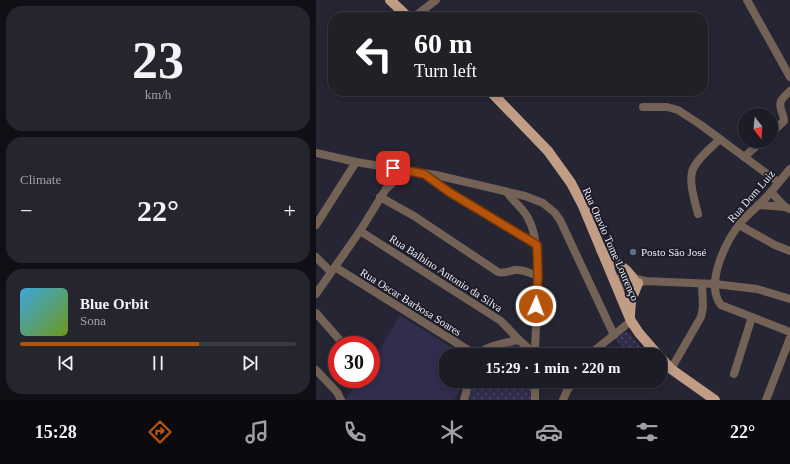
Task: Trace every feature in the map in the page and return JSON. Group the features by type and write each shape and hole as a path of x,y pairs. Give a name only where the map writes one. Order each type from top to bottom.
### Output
{"main road":[{"path":"390,0 403,12"},
{"name":"Rua Otavio Tome Lourenço","path":"495,96 529,130 559,165 571,183 583,206 630,319 639,334 652,348"},
{"path":"600,249 639,281 631,301 630,319"},
{"name":"Rua Otavio Tome Lourenço","path":"667,365 716,400"}],"street":[{"path":"420,12 436,0"},
{"path":"747,0 790,77"},
{"path":"778,127 784,121 784,115 780,108 780,103 790,91"},
{"path":"643,107 667,107 678,110 701,124 778,182"},
{"path":"698,214 692,190 693,167 720,139"},
{"path":"744,157 754,148"},
{"path":"316,154 436,175 526,196 543,203 555,213 560,220 614,335"},
{"path":"316,225 356,162"},
{"name":"Rua Dom Luiz","path":"715,284 717,267 726,247 739,225 771,192 790,169"},
{"path":"316,294 360,231 380,197 386,189 406,170"},
{"path":"424,174 449,192 537,245"},
{"path":"507,192 511,200 528,217 537,245 538,276 535,348"},
{"path":"771,192 787,208"},
{"path":"380,197 414,216 498,272 504,273 521,270 538,276"},
{"path":"758,205 787,208"},
{"path":"739,225 775,245 790,251"},
{"name":"Rua Balbino Antonio da Silva","path":"360,231 484,309 501,321 529,348"},
{"name":"Rua Oscar Barbosa Soares","path":"316,256 333,270 464,348"},
{"path":"616,284 618,279 625,277 639,281 715,284 757,289 790,299"},
{"path":"671,369 700,317 703,307 702,284"},
{"path":"715,284 721,305 790,332"},
{"path":"316,313 336,336"},
{"path":"734,374 752,317"},
{"path":"598,348 630,319"},
{"path":"766,400 790,338"},
{"path":"486,348 497,344 520,340"},
{"path":"316,370 337,392 341,400"},
{"path":"464,400 467,388"},
{"path":"535,388 535,400"},
{"path":"563,400 569,388"}],"shaded area":[{"path":"400,315 452,348 439,348 439,388 461,388 460,391 454,400 345,400 354,388 380,388 380,349"},
{"path":"625,332 628,332 641,348 623,348 615,339"},
{"path":"515,345 523,348 491,348"},
{"path":"470,388 531,388 532,400 467,400"}],"place":[{"name":"Posto São José","path":"633,252"}],"route":[{"path":"393,168 424,174 449,192 537,245 538,276 536,306"}]}
